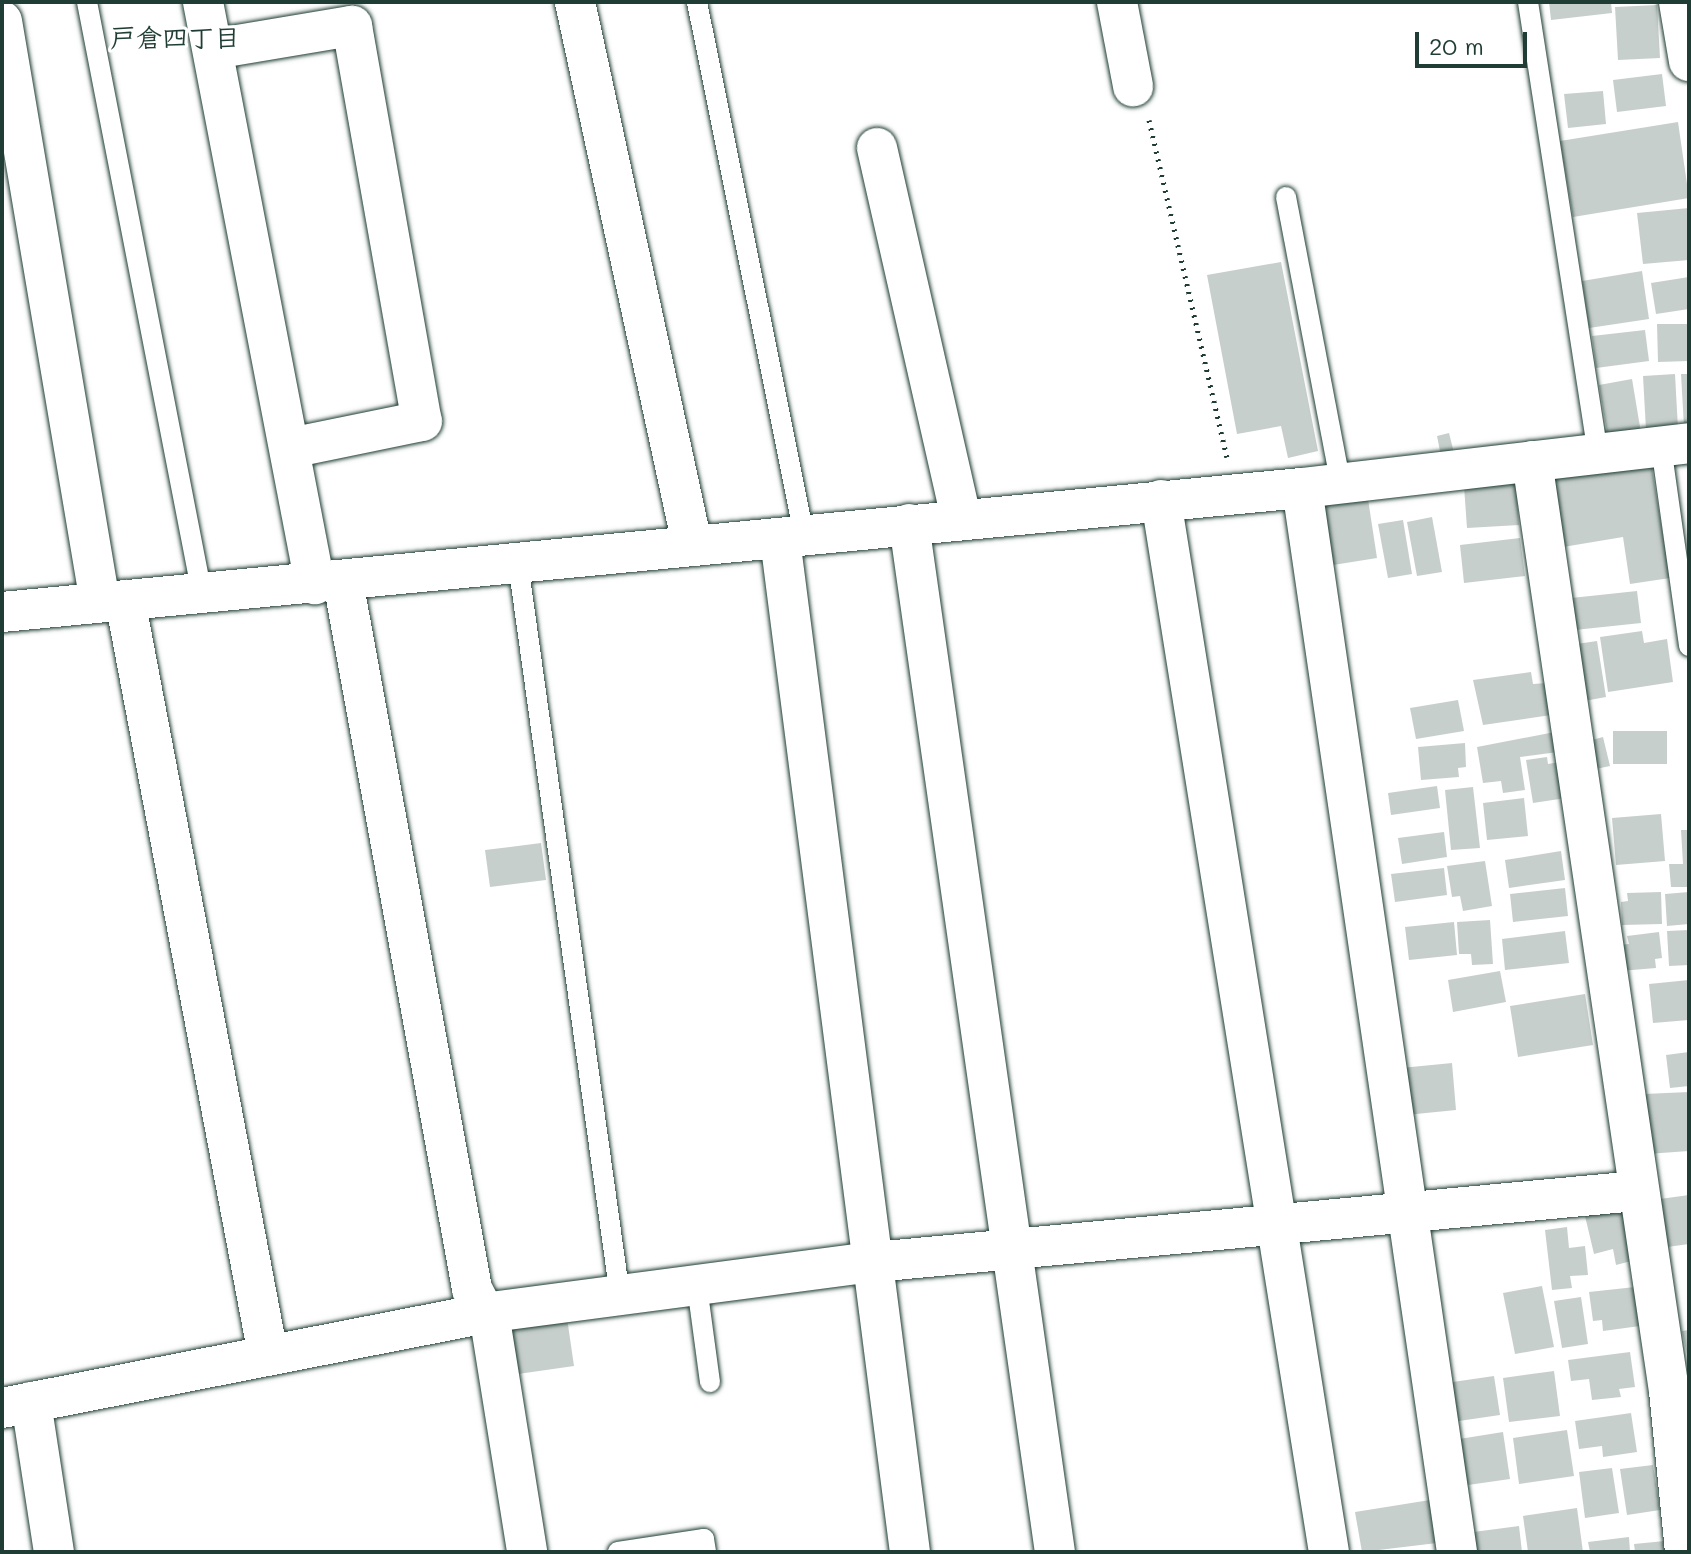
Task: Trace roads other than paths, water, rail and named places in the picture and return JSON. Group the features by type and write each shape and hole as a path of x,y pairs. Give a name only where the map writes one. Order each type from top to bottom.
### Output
{"street":[{"path":"203,2 290,448 329,582 472,1289 491,1326 527,1552"},
{"path":"575,2 692,544"},
{"path":"1117,2 1133,86"},
{"path":"1679,2 1689,61"},
{"path":"2,21 112,601 268,1355"},
{"path":"214,49 352,26 422,421 290,448"},
{"path":"877,148 961,519"},
{"path":"2,612 1302,488 1532,461 1597,450 1675,444"},
{"path":"1532,461 1637,1191 1669,1391 1685,1552"},
{"path":"1302,488 1457,1552"},
{"path":"1161,500 1329,1552"},
{"path":"909,524 1055,1552"},
{"path":"792,537 910,1552"},
{"path":"54,1552 17,1405 484,1313 874,1262 1410,1215 1637,1191"}],"lane":[{"path":"87,2 202,594"},
{"path":"697,2 792,537"},
{"path":"1528,2 1597,450"},
{"path":"1286,197 1341,484"},
{"path":"1675,444 1689,646"},
{"path":"518,563 620,1296"},
{"path":"697,1286 710,1382"},
{"path":"618,1552 704,1539 706,1552"}],"district":[{"name":"戸倉四丁目","path":"175,38"}]}
